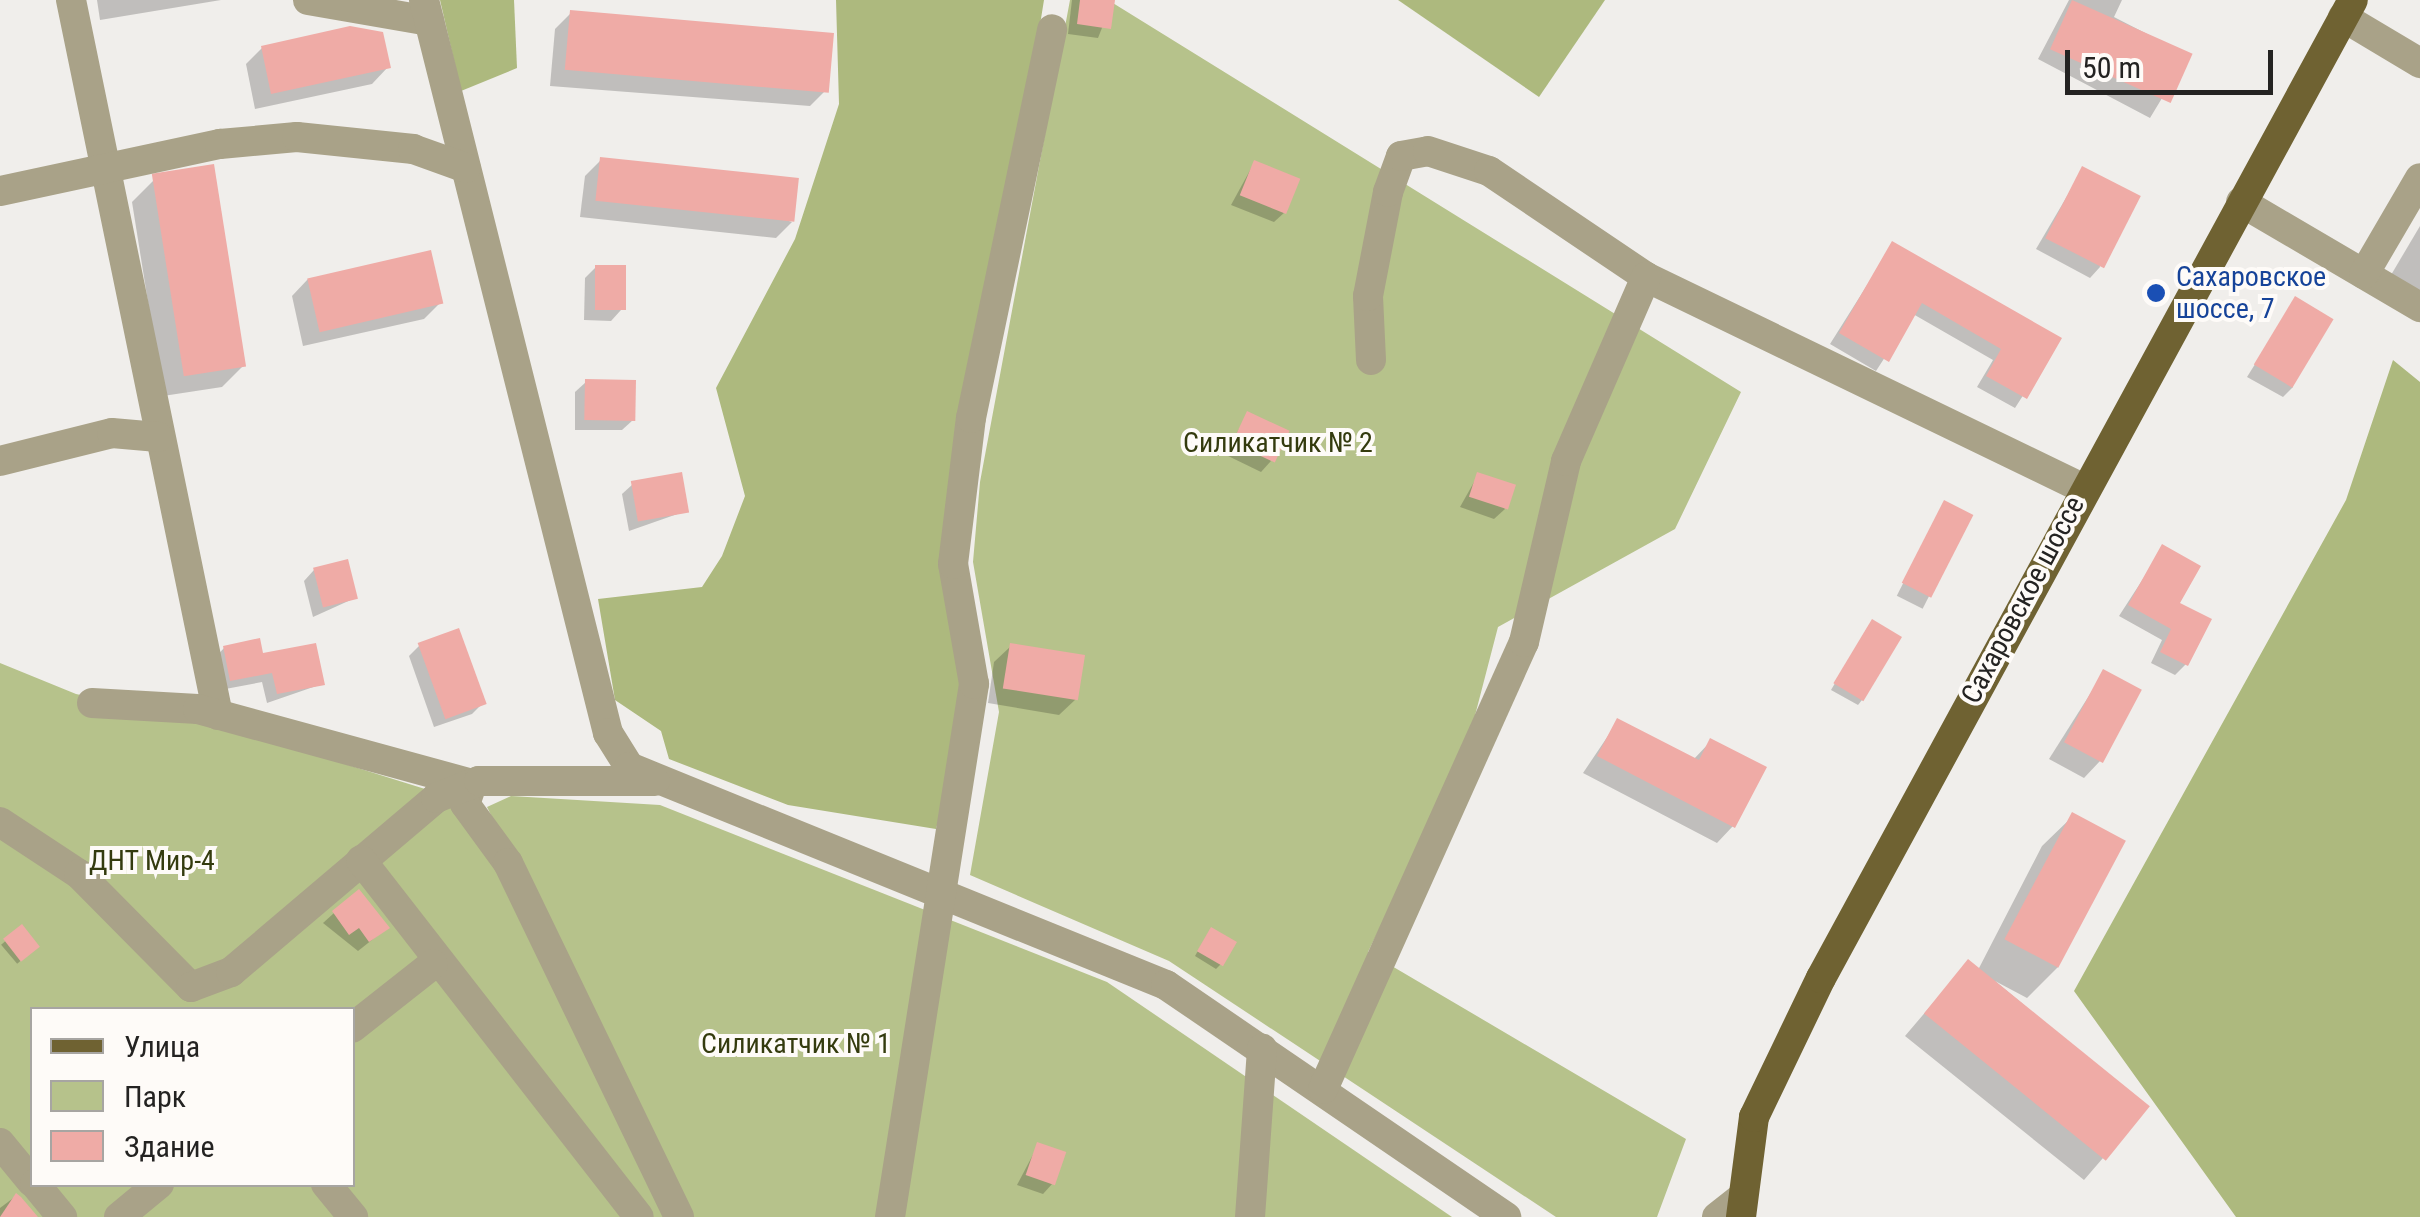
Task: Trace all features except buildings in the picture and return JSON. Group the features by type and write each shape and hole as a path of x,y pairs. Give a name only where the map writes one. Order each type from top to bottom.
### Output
{"main road":[{"name":"Сахаровское шоссе","path":"1733,1211 1767,1086 2082,488 2348,9"}],"street":[{"path":"71,0 218,715"},
{"path":"308,0 427,11 608,733 629,766 658,781 947,890 1166,984 1506,1217"},
{"path":"2348,9 2420,63"},
{"path":"890,1217 947,890 974,684 953,564 971,418 1052,29"},
{"path":"0,192 108,172 220,144 297,137 414,149 466,168"},
{"path":"1372,360 1368,296 1401,156 1428,150 1489,171 1646,277 2082,488"},
{"path":"2364,274 2420,178"},
{"path":"2241,202 2420,307"},
{"path":"1324,1089 1524,642 1566,461 1646,277"},
{"path":"0,461 112,433 158,437"},
{"path":"92,703 218,715 472,784 658,781"},
{"path":"161,965 191,987 231,972 436,798 472,784"},
{"path":"472,784 465,804 508,863 678,1217"},
{"path":"0,822 79,874 161,965 190,1007"},
{"path":"362,860 434,964 639,1217"},
{"path":"355,1026 434,964"},
{"path":"1250,1217 1262,1048"},
{"path":"0,1143 30,1178"},
{"path":"37,1187 62,1217"},
{"path":"119,1217 155,1187"},
{"path":"328,1187 353,1217"}],"green space":[{"path":"440,0 514,0 517,68 461,91"},
{"path":"836,0 1044,0 953,564 974,684 936,829 788,805 669,759 661,731 615,700 598,599 702,587 722,556 745,496 716,388 795,239 839,104"},
{"name":"Силикатчик № 2","path":"1070,0 1108,0 1741,392 1675,529 1498,627 1465,754 1368,952 1686,1139 1657,1217 1556,1217 1169,961 970,875 999,712 973,562 980,482"},
{"path":"1398,0 1605,0 1539,97"},
{"path":"2393,360 2420,382 2420,1217 2236,1217 2074,991 2346,500"},
{"name":"ДНТ Мир-4","path":"0,663 76,694 214,723 473,804 671,1217 0,1217"},
{"name":"Силикатчик № 1","path":"511,796 660,805 1107,982 1452,1217 691,1217 487,807"}],"place":[{"name":"Сахаровское шоссе, 7","path":"2156,293"}]}
